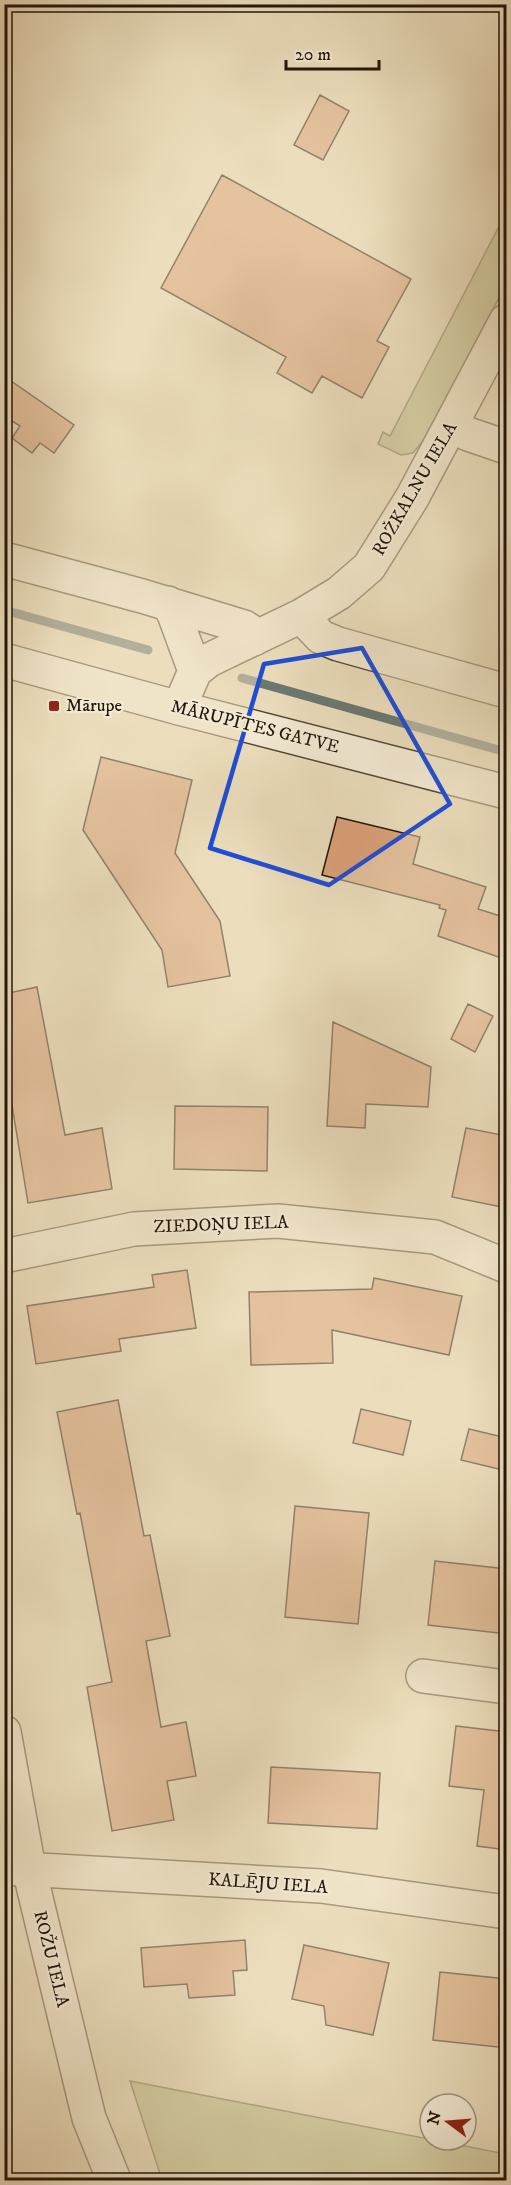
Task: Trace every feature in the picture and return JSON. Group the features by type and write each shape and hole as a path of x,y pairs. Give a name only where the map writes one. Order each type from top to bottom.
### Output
{"street":[{"name":"ROŽKALNU IELA","path":"195,670 209,660 301,616 339,593 369,567 401,518 507,321"},
{"path":"452,426 507,447"},
{"path":"4,559 168,603 244,627 250,631 254,639"},
{"path":"168,603 195,670 179,708"},
{"path":"301,616 321,637 338,644 507,691"},
{"name":"MĀRUPĪTES GATVE","path":"4,660 179,708 507,792"},
{"name":"ZIEDOŅU IELA","path":"4,1256 134,1228 278,1221 435,1237 507,1266"},
{"path":"423,1676 507,1687"},
{"name":"ROŽU IELA","path":"4,1732 17,1868 89,2118 114,2181"},
{"name":"KALĒJU IELA","path":"17,1868 321,1886 507,1912"}],"highlighted area":[{"path":"362,648 450,804 329,885 210,848 264,664"}],"green space":[{"path":"506,213 506,284 429,433 413,453 401,455 378,444 383,432 390,436"},
{"path":"130,2081 418,2137 418,2152 478,2152 478,2149 506,2154 506,2180 162,2180"}],"building":[{"path":"320,95 349,111 323,160 294,145"},
{"path":"222,175 411,279 377,341 389,347 362,398 322,376 312,393 277,373 286,357 161,288"},
{"path":"4,376 74,425 54,453 40,443 32,453 12,438 20,426 4,416"},
{"path":"101,757 192,780 175,853 220,921 230,976 168,987 162,950 83,830"},
{"path":"337,817 420,837 413,864 486,887 478,909 507,918 507,960 438,936 446,910 439,908 440,905 322,875"},
{"path":"37,987 65,1135 102,1128 112,1189 28,1203 11,1099 4,1100 4,994"},
{"path":"468,1004 493,1016 475,1052 451,1039"},
{"path":"333,1022 431,1067 428,1107 366,1104 365,1128 327,1126"},
{"path":"175,1106 268,1107 267,1171 174,1169"},
{"path":"466,1128 507,1136 507,1208 452,1197"},
{"path":"187,1270 196,1328 119,1339 121,1351 36,1364 27,1306 154,1287 152,1275"},
{"path":"374,1278 462,1296 449,1355 332,1330 333,1363 251,1365 249,1292 372,1289"},
{"path":"118,1400 144,1536 150,1535 170,1636 146,1641 161,1727 186,1722 196,1776 167,1781 174,1820 112,1831 87,1687 112,1682 80,1513 77,1514 57,1412"},
{"path":"361,1409 411,1421 403,1455 353,1443"},
{"path":"469,1429 507,1438 507,1471 461,1460"},
{"path":"295,1506 369,1513 358,1624 285,1617"},
{"path":"435,1561 507,1569 507,1634 428,1625"},
{"path":"456,1726 507,1732 507,1850 477,1846 484,1790 449,1786"},
{"path":"271,1767 380,1773 377,1829 268,1823"},
{"path":"245,1940 247,1970 233,1971 235,1995 189,1998 187,1984 144,1987 141,1948"},
{"path":"304,1945 389,1963 373,2035 326,2025 324,2006 292,1999"},
{"path":"440,1972 507,1979 507,2048 433,2040"}],"waterway":[{"path":"4,610 148,650"},
{"path":"242,678 506,752"}],"place":[{"name":"Mārupe","path":"54,706"}]}
